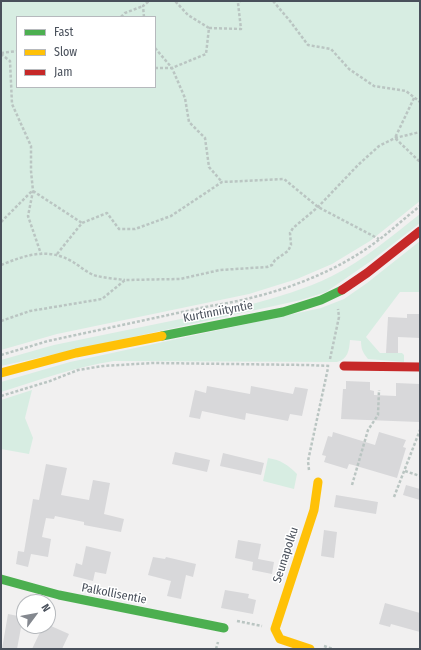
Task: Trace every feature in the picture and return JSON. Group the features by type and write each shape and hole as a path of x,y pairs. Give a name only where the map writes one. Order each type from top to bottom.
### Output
{"street":[{"name":"Kurtinniityntie","path":"1,373 76,353 283,312 312,304 353,282 420,231"},
{"path":"344,366 420,367"},
{"name":"Seunapolku","path":"310,649 280,638 275,629 314,510 318,482"},
{"name":"Palkollisentie","path":"1,579 59,595 224,628"}],"path":[{"path":"122,16 125,13 143,6 149,1"},
{"path":"176,1 188,15 209,28 241,29 238,2 240,1"},
{"path":"273,1 308,45 331,49 349,68 374,86 406,91 420,102"},
{"path":"143,6 144,16"},
{"path":"156,68 172,68 206,54 209,28"},
{"path":"156,49 172,68 184,98 189,122 205,138 209,167 222,182"},
{"path":"1,53 16,51"},
{"path":"1,53 10,61 12,104 31,146 33,191 28,216 41,254"},
{"path":"395,138 414,98"},
{"path":"1,264 20,257 41,254 57,254 72,261 95,276 125,280 180,279 220,270 267,267 272,265 275,260 288,251 291,245 290,233 293,228 318,207 358,165 379,146 395,138 420,132"},
{"path":"395,138 420,162"},
{"path":"57,254 82,223 107,213 119,229 135,229 171,216 222,182 284,180 318,207 380,239"},
{"path":"1,222 33,191"},
{"path":"33,191 82,223"},
{"path":"1,354 48,341 210,306 233,303 272,293 303,282 332,268 380,239 420,206"},
{"path":"1,321 30,311 102,299 125,280"},
{"path":"318,482 309,471 308,461 339,317 333,294"},
{"path":"1,396 50,381 78,370 103,366 153,363 344,366"},
{"path":"352,485 368,430 378,415 379,390"},
{"path":"394,497 420,430"},
{"path":"405,470 420,476"}],"green space":[{"path":"1,1 420,1 420,201 370,241 332,264 297,279 249,294 57,334 1,350"},
{"path":"420,214 420,223 371,261 326,292 301,300 1,366 1,360 54,345 249,305 302,289 344,270 378,247"},
{"path":"420,241 420,292 400,292 366,337 380,353 402,353 404,355 404,362 368,359 361,346 361,341 350,340 346,357 337,362 114,361 71,370 1,392 1,382 70,362 321,308 344,299 367,283"},
{"path":"32,390 25,418 33,438 29,454 1,449 1,400"},
{"path":"268,458 284,463 297,474 294,489 263,481"}],"building":[{"path":"407,314 420,314 420,338 398,337 398,353 386,353 388,317 407,318"},
{"path":"346,381 370,382 370,390 374,391 374,395 396,396 396,383 420,384 419,422 341,419 343,389 346,389"},
{"path":"207,386 250,394 251,386 293,394 295,387 308,389 302,416 290,414 288,421 246,413 245,420 202,411 200,419 189,417 195,390 206,393"},
{"path":"333,432 375,445 379,432 406,440 403,447 406,448 397,478 349,464 347,469 324,462 326,456 322,455 328,436 332,437"},
{"path":"175,452 210,460 207,472 172,464"},
{"path":"223,453 264,463 261,475 220,466"},
{"path":"46,464 67,468 61,495 89,500 93,480 110,483 104,514 124,519 121,532 84,525 84,522 55,516 54,519 46,518 42,537 51,539 48,557 31,554 28,567 16,564 18,551 24,552 33,499 39,500"},
{"path":"406,485 420,489 420,500 403,495"},
{"path":"336,495 378,502 376,514 334,507"},
{"path":"324,530 337,532 334,558 321,556"},
{"path":"238,540 261,544 258,559 274,562 272,574 252,570 253,562 235,558"},
{"path":"86,546 111,552 106,574 95,572 93,581 73,576 76,563 82,565"},
{"path":"153,557 165,559 166,557 196,564 193,577 186,575 181,599 167,596 171,581 148,575"},
{"path":"225,590 249,594 248,598 256,600 253,614 221,608"},
{"path":"385,603 420,613 420,632 391,624 390,627 379,624"},
{"path":"8,614 16,616 16,634 20,634 17,649 2,649"},
{"path":"56,628 69,634 62,649 32,649 39,634 56,634"}],"traffic: fast":[{"path":"162,336 283,312 321,300 342,290"},
{"path":"1,579 59,595 224,628"}],"traffic: slow":[{"path":"1,373 76,353 162,336"},
{"path":"310,649 280,639 275,629 314,510 318,482"}],"traffic: jam":[{"path":"342,290 367,273 420,231"},
{"path":"344,366 420,367"}]}
